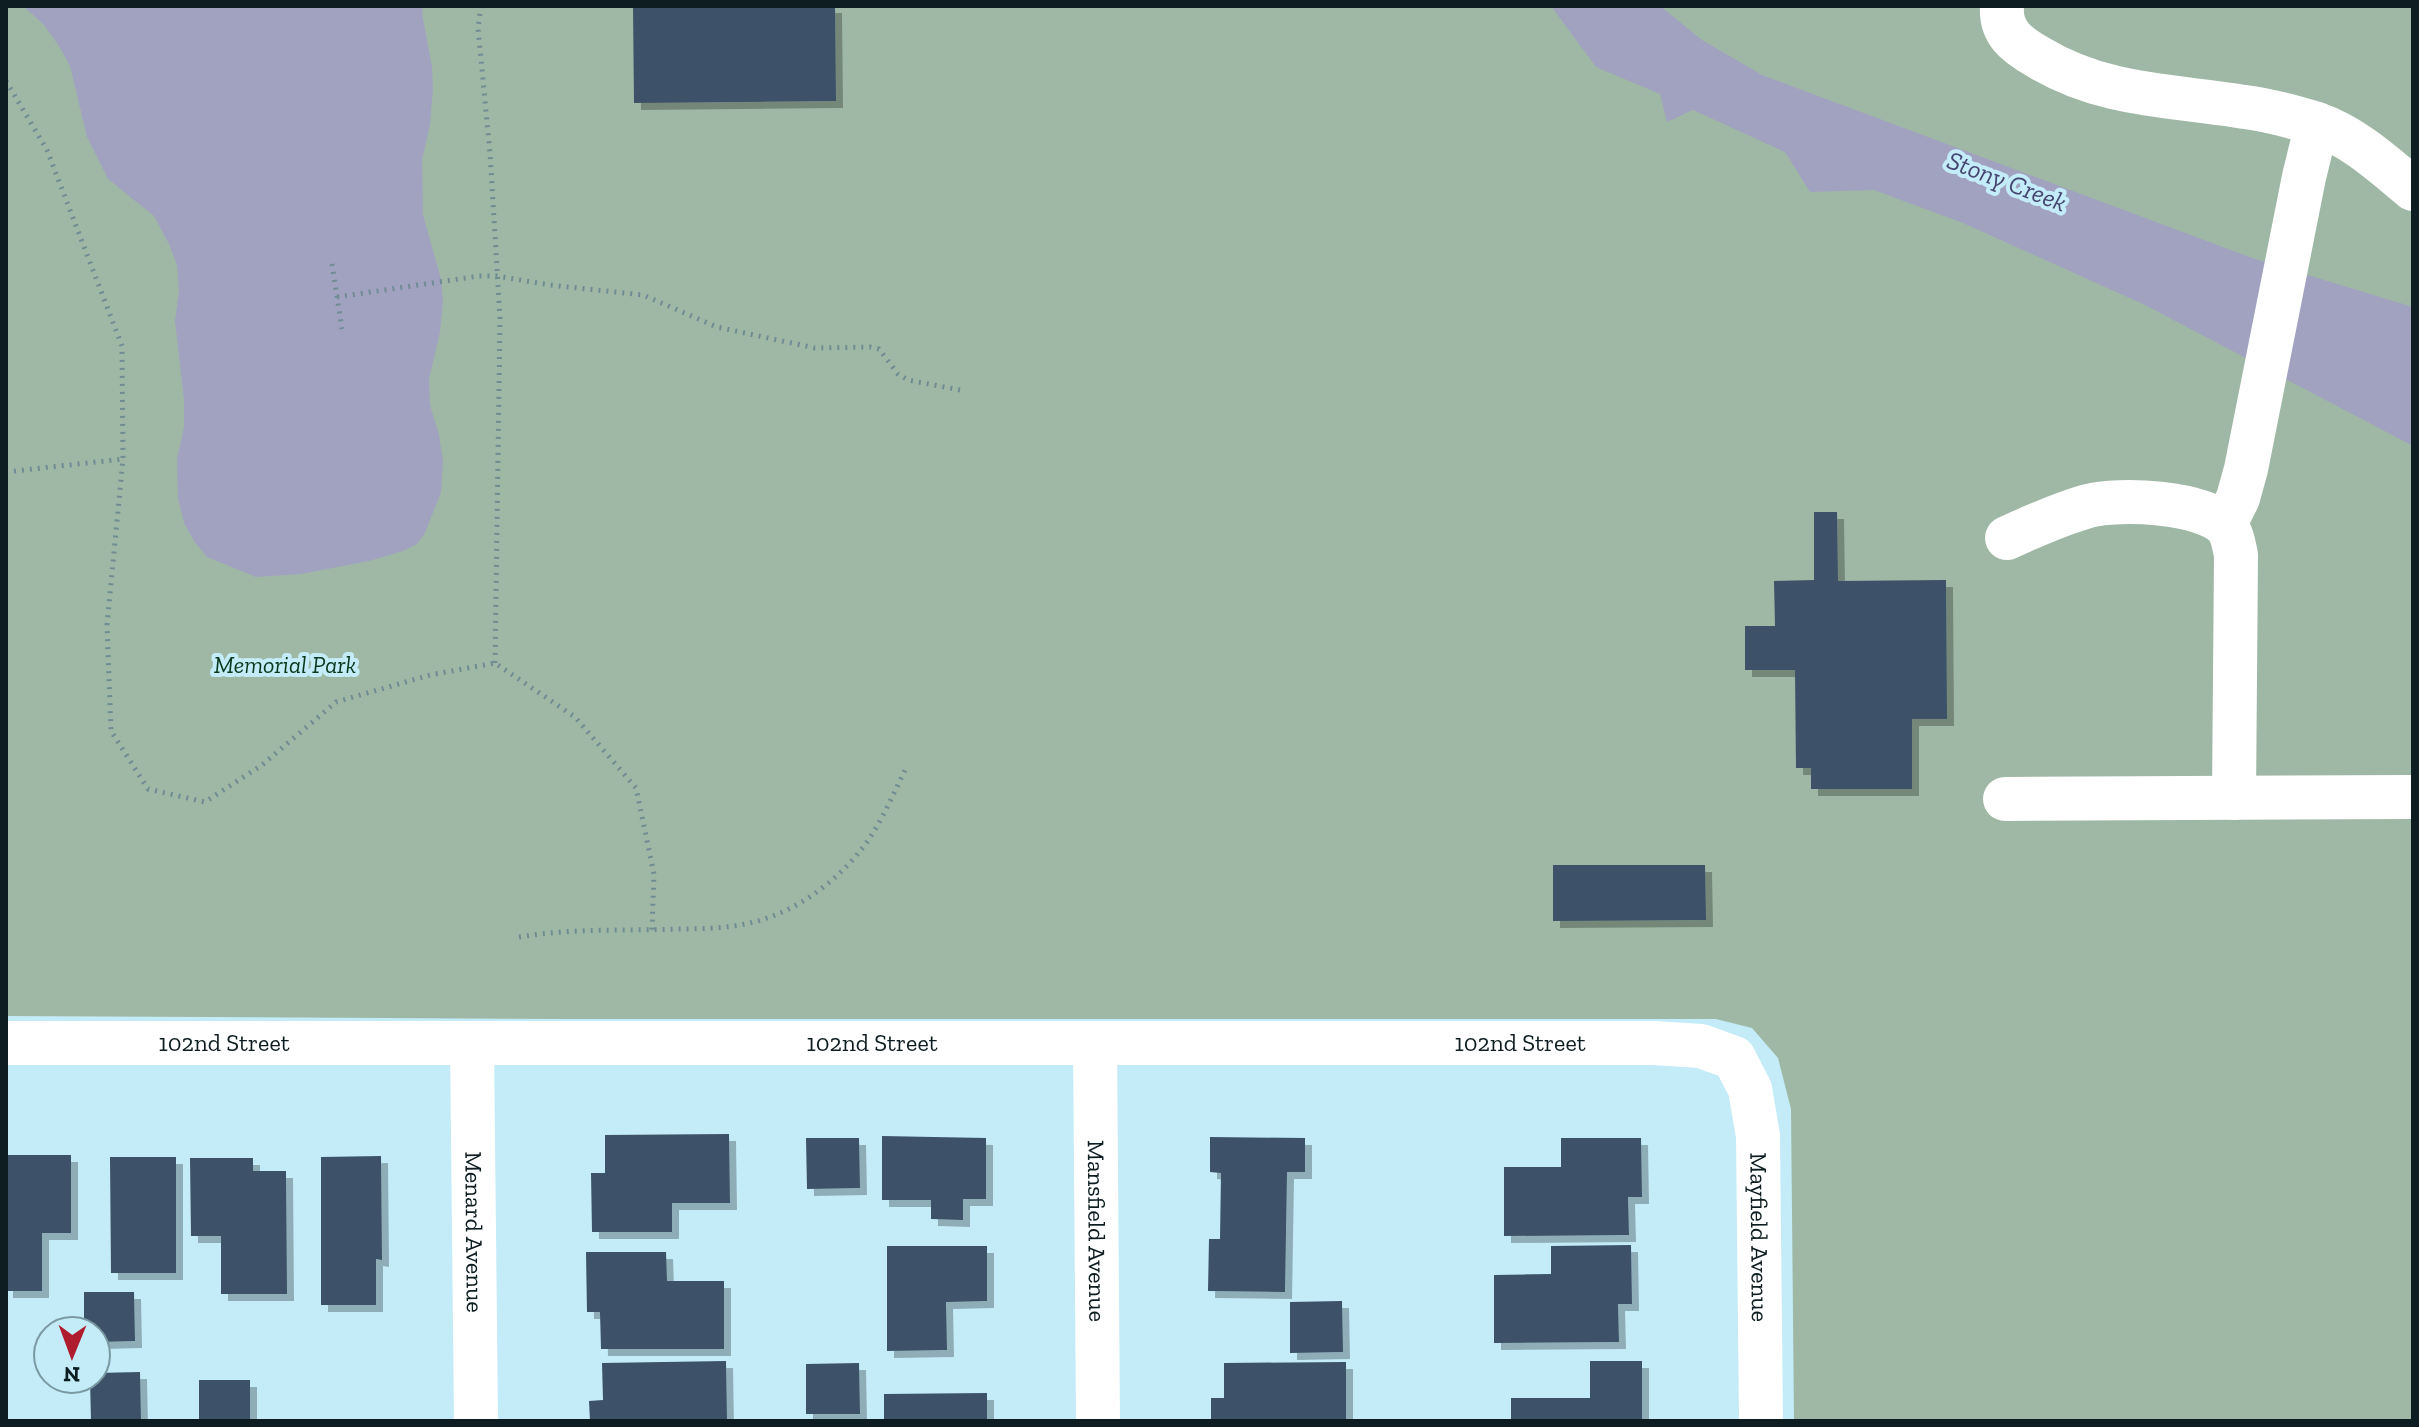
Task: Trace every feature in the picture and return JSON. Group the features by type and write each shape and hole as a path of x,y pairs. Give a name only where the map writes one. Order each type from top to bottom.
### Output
{"street":[{"path":"2002,6 2004,26 2020,47 2084,81 2123,91 2246,107 2317,124 2366,150 2413,189"},
{"path":"2225,524 2238,498 2246,469 2317,124"},
{"path":"2007,538 2090,506 2121,501 2161,503 2200,511 2225,524 2236,555 2234,798"},
{"path":"2005,799 2413,797"},
{"name":"102nd Street","path":"6,1043 1654,1043 1701,1046 1734,1058"},
{"name":"Mansfield Avenue","path":"1095,1043 1098,1421"},
{"name":"Menard Avenue","path":"472,1044 476,1421"},
{"name":"Mayfield Avenue","path":"1734,1058 1750,1089 1758,1136 1761,1421"}],"path":[{"path":"481,6 478,28 490,153 500,318 495,663"},
{"path":"6,81 47,150 122,346 123,459 107,625 111,731 148,789 205,802 262,765 336,702 430,675 495,663 575,717 636,788 654,874 652,930"},
{"path":"332,264 342,329"},
{"path":"337,297 479,276 643,295 717,327 815,348 879,349 891,367 908,380 960,390"},
{"path":"6,472 123,459"},
{"path":"519,937 558,930 703,929 767,918 818,892 860,851 877,826 907,766"}],"green space":[{"name":"Memorial Park","path":"6,6 2413,6 2413,1421 1794,1421 1791,1109 1778,1058 1752,1028 1716,1019 6,1016"}],"water":[{"path":"23,6 423,6 433,89 430,125 422,160 423,215 441,279 443,301 440,332 429,379 430,405 443,461 441,492 425,533 417,544 369,561 301,574 256,577 207,557 194,541 184,523 178,498 177,459 184,427 184,400 175,321 179,290 177,265 154,216 108,179 87,137 70,66 44,25"},
{"name":"Stony Creek","path":"1551,6 1660,6 1702,40 1762,75 2255,259 2413,307 2413,446 2145,305 1963,223 1874,190 1810,192 1785,152 1693,110 1667,122 1660,94 1596,67"}],"building":[{"path":"633,6 835,6 836,101 634,103"},
{"path":"1814,512 1837,512 1838,581 1946,580 1947,719 1912,719 1912,789 1811,789 1811,768 1796,768 1795,670 1745,670 1745,626 1775,626 1774,581 1814,580"},
{"path":"1553,865 1705,865 1706,920 1553,921"},
{"path":"729,1134 730,1203 672,1203 672,1232 592,1232 591,1173 605,1173 605,1135"},
{"path":"882,1136 986,1138 986,1199 963,1199 963,1220 931,1219 931,1200 882,1200"},
{"path":"1210,1137 1305,1138 1305,1172 1287,1172 1285,1292 1208,1291 1209,1239 1220,1239 1221,1173 1210,1172"},
{"path":"806,1138 859,1138 860,1188 807,1189"},
{"path":"1561,1138 1641,1138 1642,1197 1628,1197 1629,1235 1504,1236 1504,1167 1561,1167"},
{"path":"8,1155 71,1155 71,1233 42,1233 42,1291 6,1291"},
{"path":"381,1156 382,1260 376,1259 376,1305 321,1305 321,1157"},
{"path":"110,1157 176,1157 176,1273 111,1273"},
{"path":"190,1158 253,1158 253,1171 286,1171 287,1294 221,1294 221,1236 191,1236"},
{"path":"1631,1245 1632,1304 1618,1304 1619,1342 1494,1343 1494,1275 1551,1274 1551,1246"},
{"path":"887,1246 987,1246 987,1301 946,1302 947,1350 887,1351"},
{"path":"586,1252 666,1252 667,1281 724,1281 724,1349 601,1349 600,1312 587,1312"},
{"path":"84,1292 134,1292 135,1341 112,1342 112,1315 84,1315"},
{"path":"1342,1301 1343,1352 1290,1353 1290,1302"},
{"path":"726,1361 727,1421 590,1421 589,1401 603,1400 602,1363"},
{"path":"1590,1361 1642,1361 1642,1421 1511,1421 1511,1398 1590,1398"},
{"path":"1346,1362 1346,1421 1211,1421 1211,1398 1224,1398 1224,1363"},
{"path":"859,1363 860,1414 806,1414 806,1364"},
{"path":"140,1372 141,1421 91,1421 90,1395 112,1395 112,1373"},
{"path":"199,1380 250,1380 250,1421 199,1421"},
{"path":"987,1393 987,1421 884,1421 884,1394"}]}
